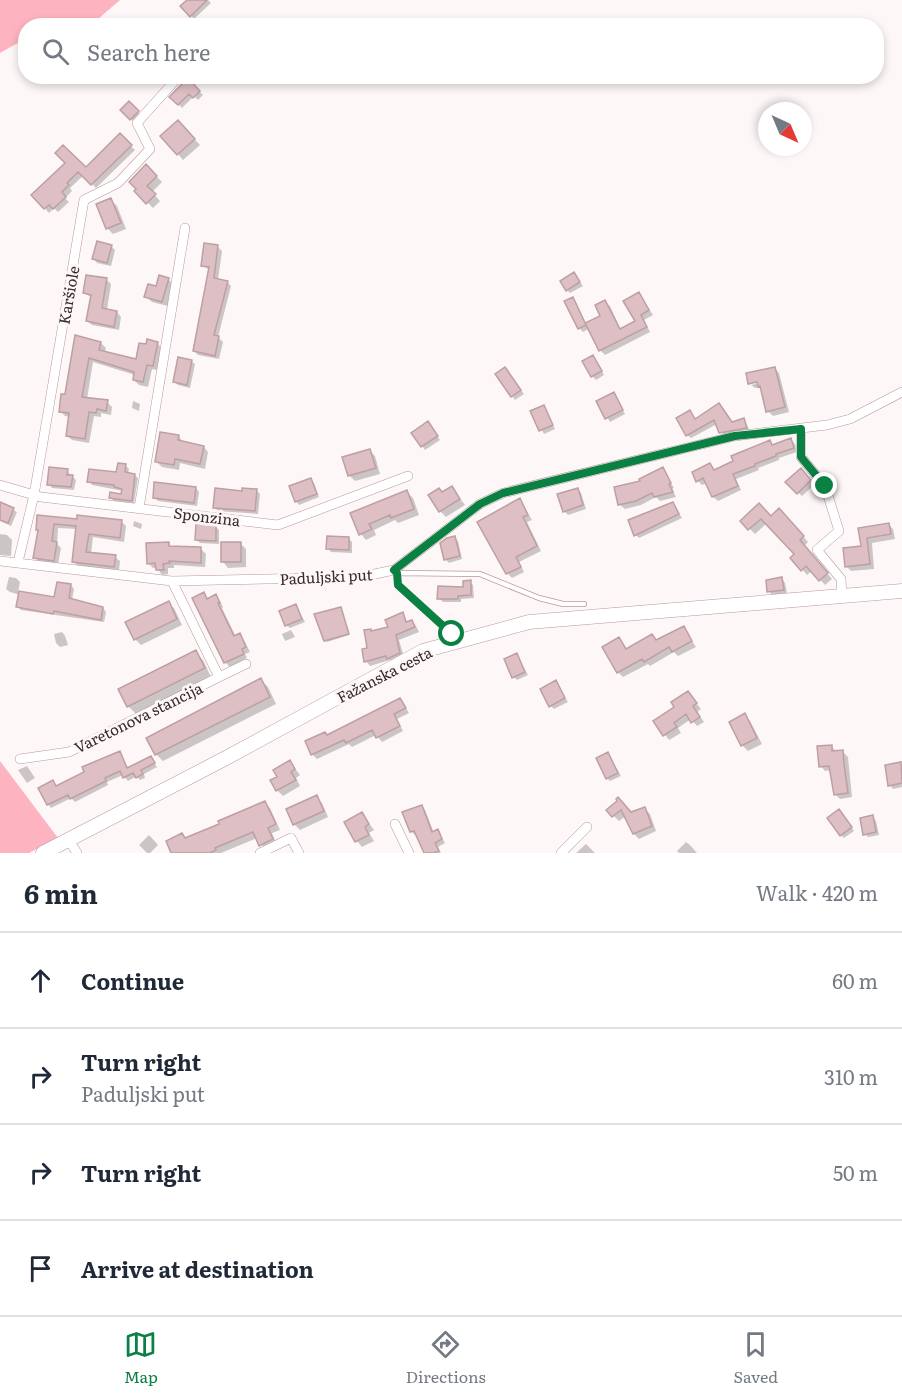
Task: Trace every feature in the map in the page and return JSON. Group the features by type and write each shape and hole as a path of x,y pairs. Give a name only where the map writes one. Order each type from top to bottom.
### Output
{"main road":[{"name":"Fažanska cesta","path":"43,853 226,758 423,651 529,622 902,591"}],"street":[{"name":"Karšiole","path":"18,562 34,495 84,200 118,183 150,149 136,123 172,84"},
{"path":"139,508 185,228"},
{"name":"Paduljski put","path":"0,561 172,581 360,577 395,572 480,504 503,493 735,436 827,425 850,419 902,392"},
{"path":"801,429 801,457 825,486 839,531 817,550 841,579 842,596"},
{"name":"Sponzina","path":"0,485 34,495 278,525 408,476"},
{"name":"Varetonova stancija","path":"172,581 219,677"},
{"name":"Varetonova stancija","path":"20,759 69,752 246,664"},
{"path":"394,824 409,853"},
{"path":"561,853 587,826"},
{"path":"260,853 291,838 299,853"},
{"path":"68,839 77,853"}],"lane":[{"path":"452,634 398,585 395,572 480,574 539,598 563,604 584,604"}],"shaded area":[{"path":"0,0 120,0 99,18 18,18 18,43 0,53"},
{"path":"0,761 58,838 29,853 0,853"}],"building":[{"path":"187,0 207,0 190,17 180,6"},
{"path":"182,84 194,84 200,91 193,98 189,94 178,105 169,97"},
{"path":"129,101 139,111 130,120 120,110"},
{"path":"178,120 195,139 177,155 160,136"},
{"path":"120,133 132,145 91,185 78,172 62,192 66,197 53,209 49,205 44,209 31,195 65,163 55,153 63,145 86,167"},
{"path":"146,164 157,176 147,186 156,194 146,204 129,182"},
{"path":"111,198 121,223 106,229 96,204"},
{"path":"97,241 112,245 107,263 92,259"},
{"path":"204,243 218,245 214,278 228,281 214,335 219,336 215,356 193,351 209,267 201,266"},
{"path":"574,272 580,282 566,291 560,281"},
{"path":"86,275 107,278 102,308 117,311 114,327 86,321 91,295 83,293"},
{"path":"159,275 169,278 162,302 144,297 148,284 156,286"},
{"path":"639,292 649,310 641,315 647,327 599,351 585,323 600,316 595,305 605,300 620,329 635,321 623,301"},
{"path":"573,297 586,325 578,329 564,301"},
{"path":"75,335 101,342 99,350 136,359 139,343 146,344 147,339 158,342 153,366 147,365 143,382 133,380 134,372 89,358 82,397 108,400 106,411 97,409 96,413 89,412 85,439 66,436 69,413 59,412 61,394 65,394"},
{"path":"593,355 602,371 591,377 582,361"},
{"path":"178,357 192,360 187,385 173,382"},
{"path":"505,367 521,390 511,397 495,374"},
{"path":"775,367 785,407 766,412 760,386 758,387 757,382 748,384 746,373"},
{"path":"614,392 623,410 605,419 596,401"},
{"path":"719,403 732,422 744,418 747,428 719,433 714,420 686,436 676,418 690,410 695,419"},
{"path":"544,405 553,425 539,431 530,411"},
{"path":"428,421 438,436 421,447 411,433"},
{"path":"160,432 179,435 178,440 204,446 200,464 175,459 174,465 155,462"},
{"path":"791,438 794,448 733,474 738,486 712,497 703,478 696,482 692,472 710,463 714,470 733,461 731,456 770,440 772,445"},
{"path":"370,449 376,468 348,476 342,457"},
{"path":"118,463 126,464 125,472 135,474 132,501 109,498 110,492 121,494 122,489 114,485 87,482 89,469 116,472"},
{"path":"49,467 68,469 67,475 73,475 71,487 47,485"},
{"path":"663,467 673,492 654,497 652,493 636,501 618,505 614,487 640,481 639,479"},
{"path":"801,468 811,480 797,494 785,482"},
{"path":"311,478 317,494 295,502 289,486"},
{"path":"154,482 196,487 194,503 153,498"},
{"path":"452,486 460,499 439,512 428,495 439,488 442,492"},
{"path":"215,488 242,491 242,488 257,489 255,511 213,508"},
{"path":"578,488 583,505 563,512 557,494"},
{"path":"407,490 414,509 391,518 390,515 369,524 372,529 359,535 350,513"},
{"path":"520,498 528,515 523,517 537,546 516,557 521,567 506,574 477,522"},
{"path":"0,502 14,508 8,523 0,520"},
{"path":"673,502 679,514 634,536 628,520"},
{"path":"759,503 771,516 779,508 804,536 800,540 828,573 819,581 806,566 801,571 790,558 794,554 761,519 748,530 740,521"},
{"path":"37,515 77,519 77,515 122,520 120,538 89,534 86,552 116,555 114,567 72,562 76,526 54,524 52,541 57,542 54,561 33,558 38,530 36,530"},
{"path":"196,523 216,524 216,541 195,540"},
{"path":"889,523 891,534 867,538 870,564 845,567 843,548 861,546 858,528"},
{"path":"327,536 349,537 349,550 326,549"},
{"path":"455,536 460,556 444,560 440,543"},
{"path":"169,542 169,546 201,547 201,563 169,561 170,563 163,564 164,570 156,570 155,563 147,564 146,543"},
{"path":"221,542 241,542 241,562 221,562"},
{"path":"782,577 784,590 767,592 766,580"},
{"path":"471,580 471,595 458,596 458,599 437,599 438,586 463,587 463,581"},
{"path":"57,582 71,584 69,598 103,607 101,620 16,607 19,591 54,597"},
{"path":"204,592 207,599 216,594 234,636 240,633 246,647 242,649 244,654 224,663 192,598"},
{"path":"169,601 177,619 134,640 125,622"},
{"path":"296,604 302,619 285,626 279,611"},
{"path":"341,607 349,634 324,641 314,614"},
{"path":"403,612 406,622 412,620 415,627 396,635 400,653 387,659 386,656 364,662 362,649 367,648 364,630 371,629 371,631 388,627 385,620"},
{"path":"684,626 692,641 672,652 669,647 644,662 642,659 617,673 602,647 619,637 626,649 652,634 656,640"},
{"path":"196,650 205,668 127,707 118,689"},
{"path":"517,653 525,672 512,678 504,659"},
{"path":"261,678 270,697 155,755 146,738"},
{"path":"556,680 565,698 549,707 540,689"},
{"path":"688,691 697,703 693,706 700,717 691,723 686,714 674,723 677,727 663,736 653,721 674,707 671,702"},
{"path":"400,698 406,708 394,714 400,726 376,738 372,730 346,743 344,740 311,755 305,741 325,732 327,735"},
{"path":"745,713 757,738 741,746 729,722"},
{"path":"832,745 832,751 843,750 848,793 834,795 829,766 819,767 817,746"},
{"path":"120,751 127,768 151,756 155,763 141,770 143,774 136,778 133,773 123,778 120,771 105,778 106,781 70,799 68,795 47,805 38,788 53,780 56,786 84,772 82,767"},
{"path":"608,752 618,773 606,779 596,758"},
{"path":"290,760 295,769 291,772 296,780 276,791 270,780 277,777 273,770"},
{"path":"901,762 902,783 888,786 885,765"},
{"path":"317,795 324,811 293,825 286,809"},
{"path":"618,797 631,812 645,807 652,826 633,834 621,810 612,817 606,810 617,801"},
{"path":"265,801 276,824 268,828 273,839 259,846 253,832 215,848 216,850 210,853 171,853 166,841 182,833 185,838"},
{"path":"422,805 432,832 438,829 442,839 435,843 439,851 433,853 424,853 414,831 410,832 402,812"},
{"path":"839,809 852,827 840,836 827,818"},
{"path":"362,812 369,824 365,827 369,835 355,842 344,822"},
{"path":"873,815 876,832 863,835 860,818"}],"route":[{"path":"452,634 398,585 397,573 394,570 490,498 735,436 801,429 801,457 825,486"}]}
